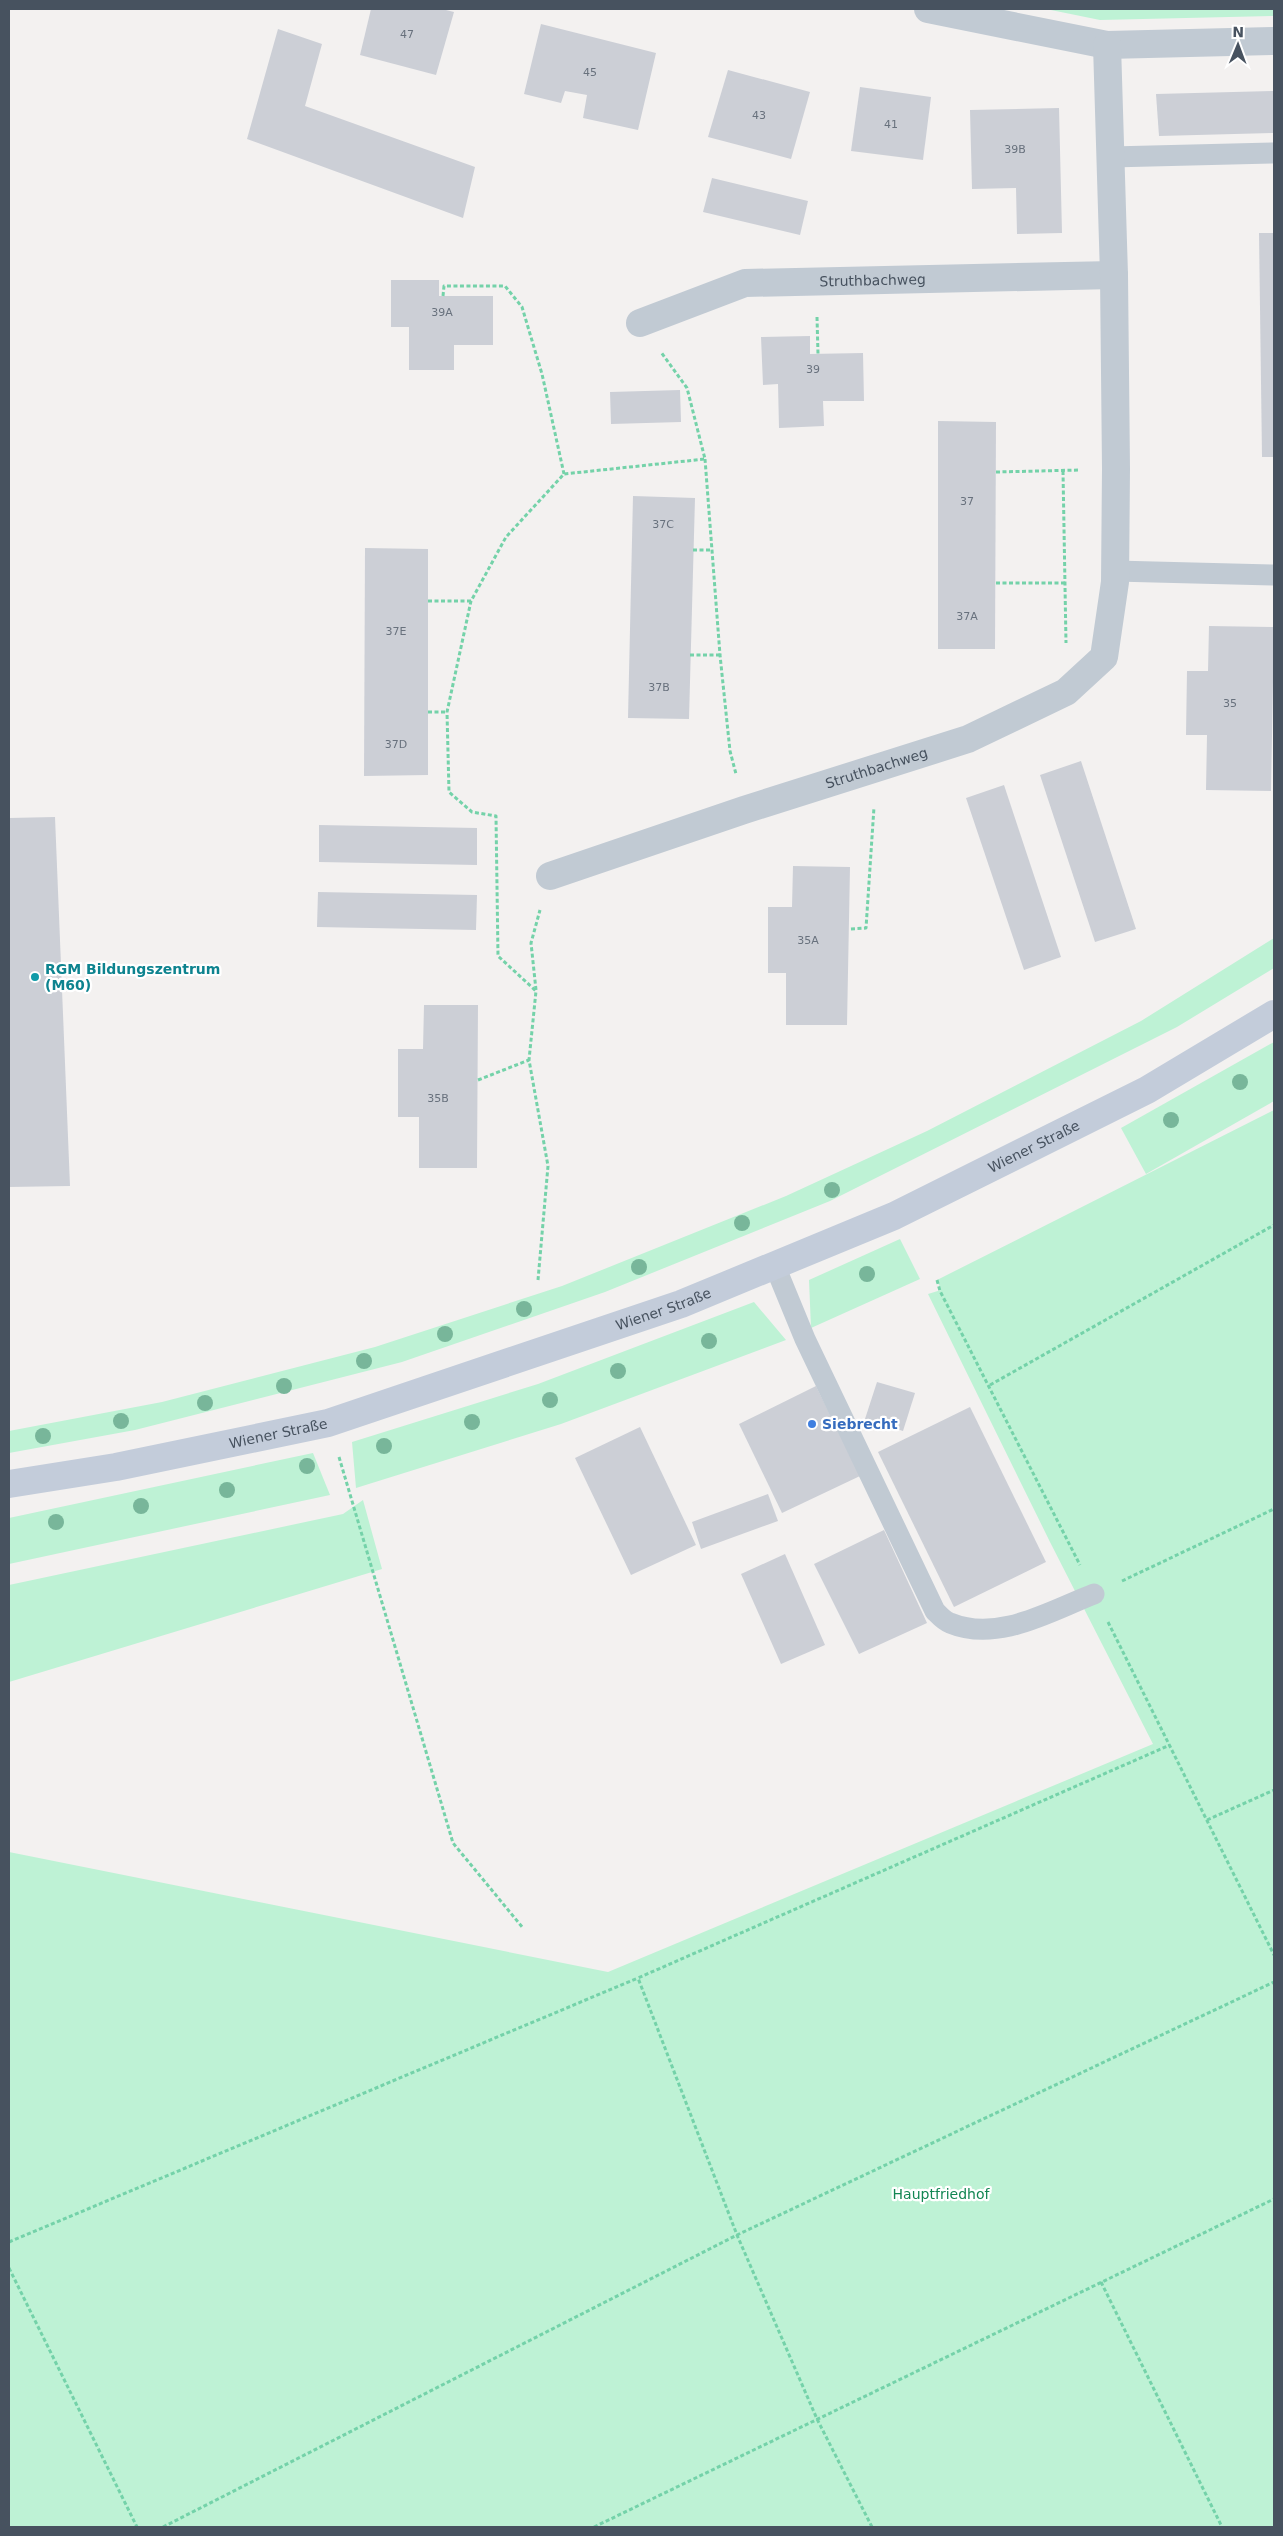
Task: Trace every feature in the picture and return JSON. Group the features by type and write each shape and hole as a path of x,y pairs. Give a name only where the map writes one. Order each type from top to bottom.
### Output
{"main road":[{"name":"Wiener Straße","path":"9,1484 116,1467 328,1423 680,1304 894,1216 1147,1090 1274,1014"}],"street":[{"path":"928,9 1107,46 1274,41"},
{"name":"Struthbachweg","path":"550,876 744,810 968,739 1066,692 1104,657 1115,571 1116,469 1114,275 1107,46"},
{"name":"Struthbachweg","path":"640,323 745,283 1114,275"}],"lane":[{"path":"1111,157 1274,153"},
{"path":"1115,571 1274,575"},
{"path":"775,1266 805,1339 935,1610 948,1623 969,1628 996,1628 1034,1619 1094,1594"}],"path":[{"path":"443,296 444,286 505,286 522,307 542,374 564,474"},
{"path":"640,323 687,388 705,459 711,550 730,751 744,810"},
{"path":"536,991 498,956 496,816 472,812 449,792 447,712 471,601 506,537 564,474 705,459"},
{"path":"996,472 1116,469"},
{"path":"1063,471 1066,670 1074,685"},
{"path":"693,550 711,550"},
{"path":"996,583 1066,583"},
{"path":"428,602 471,601"},
{"path":"690,655 720,655"},
{"path":"428,712 447,712"},
{"path":"851,929 866,928 877,769"},
{"path":"538,1280 548,1166 529,1060 536,991 531,943 550,876"},
{"path":"478,1080 529,1060"},
{"path":"990,1385 1274,1225"},
{"path":"328,1423 452,1843 523,1928"},
{"path":"1094,1594 1274,1509"},
{"path":"9,2242 638,1978 1170,1745"},
{"path":"1207,1820 1274,1790"},
{"path":"638,1978 736,2235 817,2419 872,2527"},
{"path":"163,2527 736,2235 1274,1982"},
{"path":"594,2527 1274,2199"},
{"path":"9,2268 137,2527"},
{"path":"9,2282 15,2280"},
{"path":"1102,2282 1222,2527"}],"green space":[{"path":"1046,9 1274,9 1274,16 1100,20"},
{"path":"1274,938 1274,968 1177,1027 830,1201 605,1292 402,1362 135,1430 9,1453 9,1431 162,1402 375,1347 562,1286 786,1196 927,1131 1141,1021"},
{"path":"1274,1042 1274,1101 1146,1174 1121,1128"},
{"name":"Hauptfriedhof","path":"1274,1110 1274,2527 9,2527 9,1852 608,1972 1153,1744 1050,1542 928,1294 941,1290 937,1280"},
{"path":"900,1239 920,1279 811,1328 809,1280"},
{"path":"754,1302 786,1340 561,1424 356,1488 352,1442 538,1384"},
{"path":"313,1453 330,1495 9,1564 9,1518"},
{"path":"363,1500 382,1569 9,1682 9,1585 343,1514"}],"building":[{"path":"371,9 442,9 454,12 436,75 360,55"},
{"path":"541,24 656,53 638,130 583,118 587,95 565,91 561,103 524,94"},
{"path":"278,29 322,44 305,106 475,167 463,218 247,139"},
{"path":"728,70 810,92 791,159 708,137"},
{"path":"860,87 931,97 923,160 851,151"},
{"path":"1274,91 1274,133 1159,136 1156,94"},
{"path":"1059,108 1062,233 1017,234 1016,188 972,189 970,110"},
{"path":"712,178 808,201 800,235 703,212"},
{"path":"1259,233 1274,233 1274,457 1262,457"},
{"path":"391,280 439,280 439,296 493,296 493,345 454,345 454,370 409,370 409,327 391,327"},
{"path":"810,336 810,354 863,353 864,401 823,401 824,426 779,428 778,384 763,385 761,337"},
{"path":"680,390 681,422 611,424 610,392"},
{"path":"938,421 996,422 995,649 938,649"},
{"path":"633,496 695,498 689,719 628,718"},
{"path":"365,548 428,549 428,775 364,776"},
{"path":"1209,626 1274,627 1271,791 1206,790 1207,735 1186,735 1187,671 1208,671"},
{"path":"1081,761 1136,929 1095,942 1040,775"},
{"path":"1004,785 1061,957 1024,970 966,798"},
{"name":"RGM Bildungszentrum (M60)","path":"55,817 70,1186 9,1187 9,818"},
{"path":"319,825 477,828 477,865 319,862"},
{"path":"793,866 850,867 847,1025 786,1025 786,973 768,973 768,907 792,907"},
{"path":"318,892 477,895 476,930 317,927"},
{"path":"424,1005 478,1005 477,1168 419,1168 419,1117 398,1117 398,1049 423,1049"},
{"path":"877,1382 915,1393 903,1431 865,1419"},
{"path":"816,1386 860,1476 782,1513 739,1424"},
{"path":"970,1407 1046,1562 954,1607 878,1452"},
{"path":"640,1427 696,1545 631,1575 575,1458"},
{"path":"768,1494 778,1521 701,1549 692,1522"},
{"path":"884,1530 927,1623 859,1654 814,1564"},
{"path":"785,1554 825,1645 781,1664 741,1574"}],"place":[{"name":"RGM Bildungszentrum (M60)","path":"35,977"},
{"name":"Siebrecht","path":"812,1424"}]}
